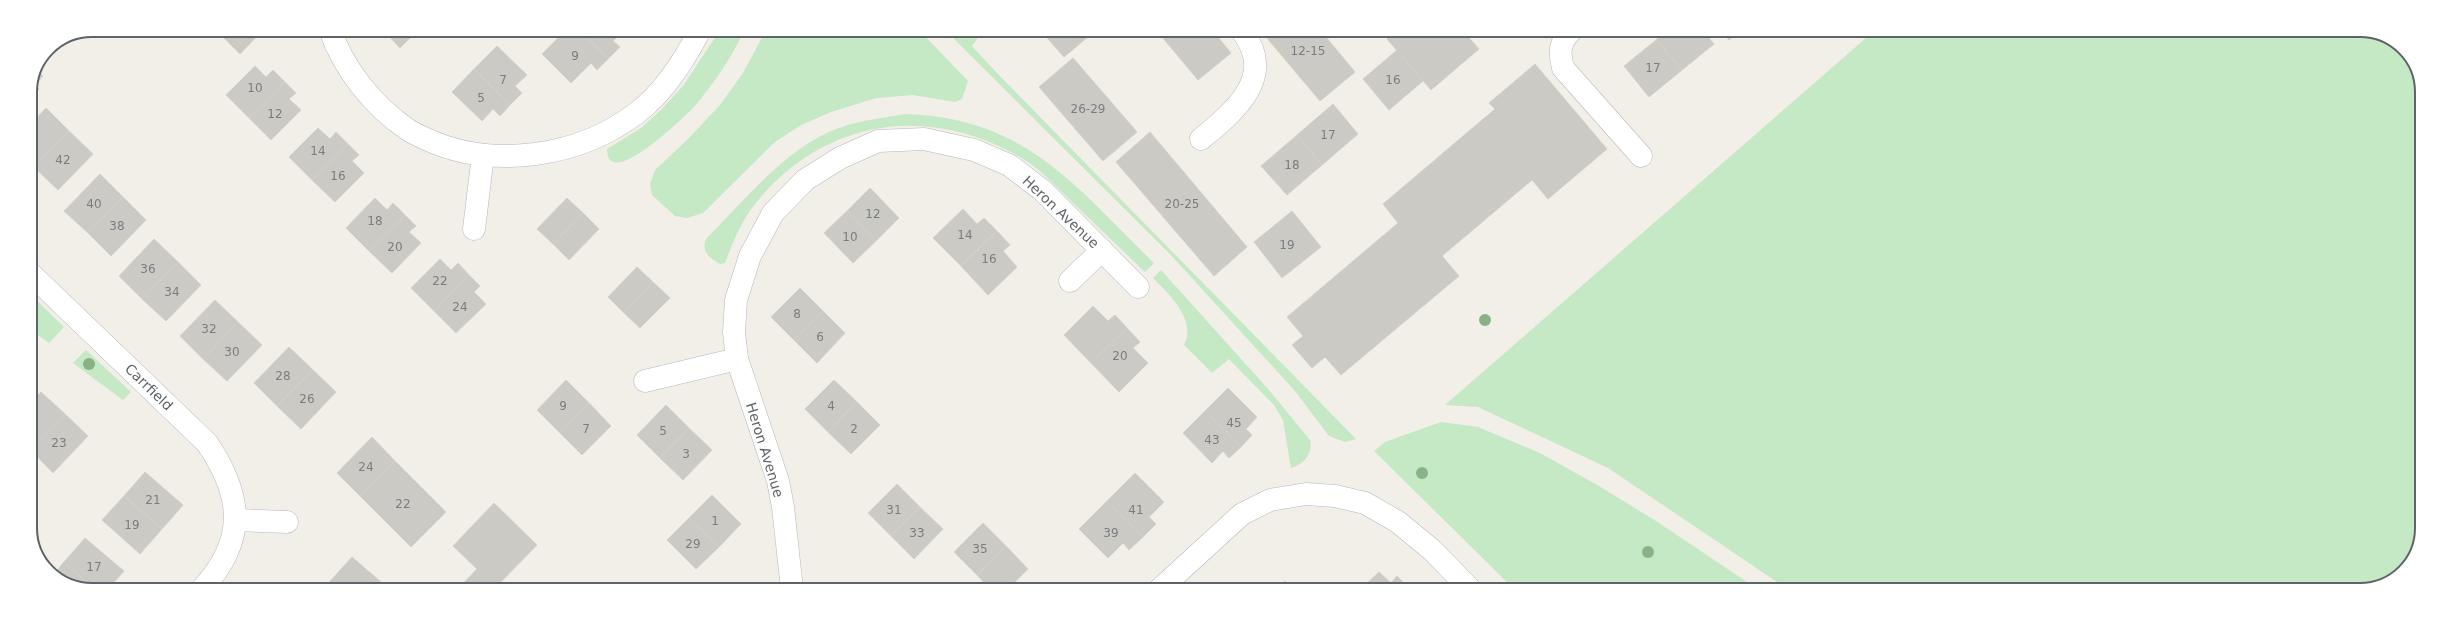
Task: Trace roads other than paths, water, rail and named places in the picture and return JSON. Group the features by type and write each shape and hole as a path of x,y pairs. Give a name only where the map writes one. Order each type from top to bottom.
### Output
{"street":[{"path":"332,37 338,53 370,98 407,130 446,148 483,155 528,156 576,144 618,126 640,111 671,77 696,37"},
{"path":"1201,139 1233,112 1244,97 1255,74 1256,58 1250,41 1247,37"},
{"path":"1565,37 1562,40 1559,53 1563,68 1641,156"},
{"name":"Heron Avenue","path":"791,583 783,507 778,481 737,359 734,332 736,300 750,256 773,213 805,180 840,158 878,142 924,138 974,150 1009,165 1042,190 1138,287"},
{"path":"474,229 483,155"},
{"name":"Heron Avenue","path":"1070,281 1102,250"},
{"name":"Carrfield","path":"37,280 208,444 224,468 233,493 236,520 229,548 207,583"},
{"path":"645,381 737,359"},
{"path":"1167,583 1242,514 1270,500 1306,494 1335,496 1365,503 1398,522 1432,550 1464,583"},
{"path":"236,520 287,522"}]}
